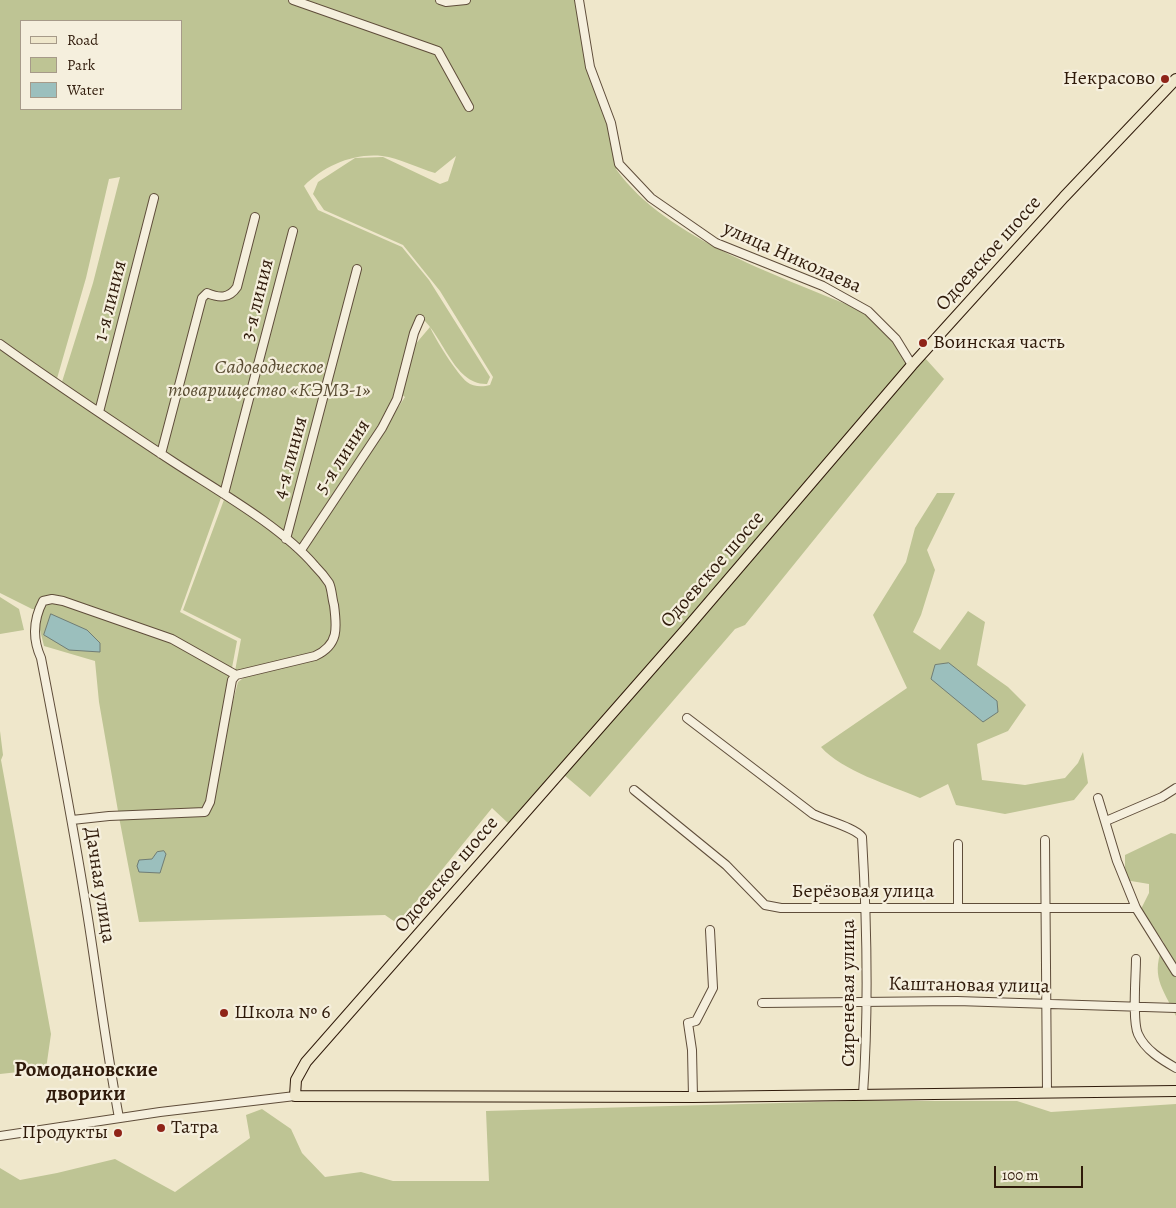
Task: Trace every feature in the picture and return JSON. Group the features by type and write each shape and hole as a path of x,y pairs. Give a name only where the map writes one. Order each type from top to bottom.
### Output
{"main road":[{"name":"Одоевское шоссе","path":"295,1096 296,1080 306,1062 680,635 912,364 1064,197 1176,78"},
{"path":"295,1096 693,1096 1176,1091"}],"street":[{"path":"293,0 438,51 469,107"},
{"path":"440,0 446,2 466,0"},
{"name":"улица Николаева","path":"579,0 590,67 611,123 619,164 651,198 716,244 823,286 868,311 896,339 912,364"},
{"name":"1-я линия","path":"99,412 154,198"},
{"path":"162,454 202,298 206,293 223,297 232,294 237,287 255,218"},
{"name":"3-я линия","path":"224,494 293,231"},
{"name":"4-я линия","path":"286,539 357,269"},
{"name":"5-я линия","path":"300,550 382,428 393,406 414,333 420,319"},
{"path":"0,344 224,494 300,550 330,585 337,629 336,637 323,652 315,656 236,674 232,680 210,802 205,812 109,816 72,820"},
{"name":"Дачная улица","path":"118,1118 103,1031 91,938 72,820 41,658 37,649 34,623 43,601 52,599 172,639 236,674"},
{"name":"Сиреневая улица","path":"687,718 813,814 858,831 862,837 866,907 864,1094"},
{"path":"1106,821 1162,797 1176,788"},
{"name":"Берёзовая улица","path":"634,790 726,865 765,905 781,908 1136,908"},
{"path":"1098,798 1117,861 1136,908 1176,972"},
{"path":"1045,840 1047,1092"},
{"path":"958,844 958,908"},
{"path":"693,1096 692,1050 688,1023 696,1022 713,988 710,930"},
{"path":"1136,959 1137,1033 1157,1056 1176,1068"},
{"name":"Каштановая улица","path":"762,1003 1047,1003 1176,1008"},
{"path":"0,1136 247,1100 295,1096"}],"green space":[{"name":"Садоводческое товарищество «КЭМЗ-1»","path":"0,0 582,0 595,74 611,116 623,163 616,169 638,194 665,217 730,254 765,271 865,312 883,326 912,371 925,358 944,379 745,625 735,629 590,797 557,769 509,824 492,808 398,924 385,915 139,922 119,817 208,814 213,803 227,724 238,682 246,676 326,653 336,642 339,626 332,581 303,551 405,397 401,394 413,347 430,327 419,316 395,399 383,424 301,547 61,385 93,283 120,177 109,179 86,278 56,382 0,342","holes":["371,156 388,157 435,173 456,156 448,181 440,184 383,157 355,158","355,158 318,182 313,194 324,210 403,245 440,291 493,377 490,385 478,386 467,382 436,340 430,328 465,376 475,382 487,384 490,377 429,280 402,247 318,210 304,186 321,172 340,162"]},
{"path":"0,346 222,495 180,612 237,641 206,807 199,811 118,811 99,702 95,661 44,646 38,622 42,610 32,609 0,593"},
{"path":"937,493 955,493 927,550 935,570 921,615 913,632 940,650 968,611 985,622 977,665 1008,687 1026,705 1008,731 977,744 982,780 1025,785 1065,778 1078,763 1083,752 1088,783 1074,800 1005,814 956,805 948,784 920,798 854,770 830,756 821,747 907,688 873,615 906,562 915,528"},
{"path":"225,497 300,553 324,579 329,591 335,637 319,653 235,671 241,639 183,610"},
{"path":"0,597 19,609 24,630 0,634"},
{"name":"Ромодановские дворики","path":"0,731 3,755 1,760 51,1034 46,1069 0,1074"},
{"path":"1171,833 1176,834 1176,1016 1162,989 1158,973 1160,954 1164,943 1141,909 1149,893 1149,884 1125,880 1125,855"},
{"path":"854,1101 1017,1101 1051,1112 1176,1104 1176,1208 0,1208 0,1168 20,1180 115,1159 175,1192 250,1138 246,1115 262,1109 291,1129 302,1153 325,1177 361,1172 393,1181 489,1181 486,1111"}],"water":[{"path":"51,614 87,630 100,643 100,652 69,650 44,635"},
{"path":"949,663 997,701 998,712 983,722 931,679 935,665"},
{"path":"164,851 166,854 160,873 139,872 137,866 139,860 152,859 157,852"}],"place":[{"name":"Некрасово","path":"1165,79"},
{"name":"Воинская часть","path":"923,343"},
{"name":"Школа № 6","path":"224,1013"},
{"name":"Татра","path":"161,1128"},
{"name":"Продукты","path":"118,1133"}],"district":[{"name":"Ромодановские дворики","path":"86,1083"}]}
